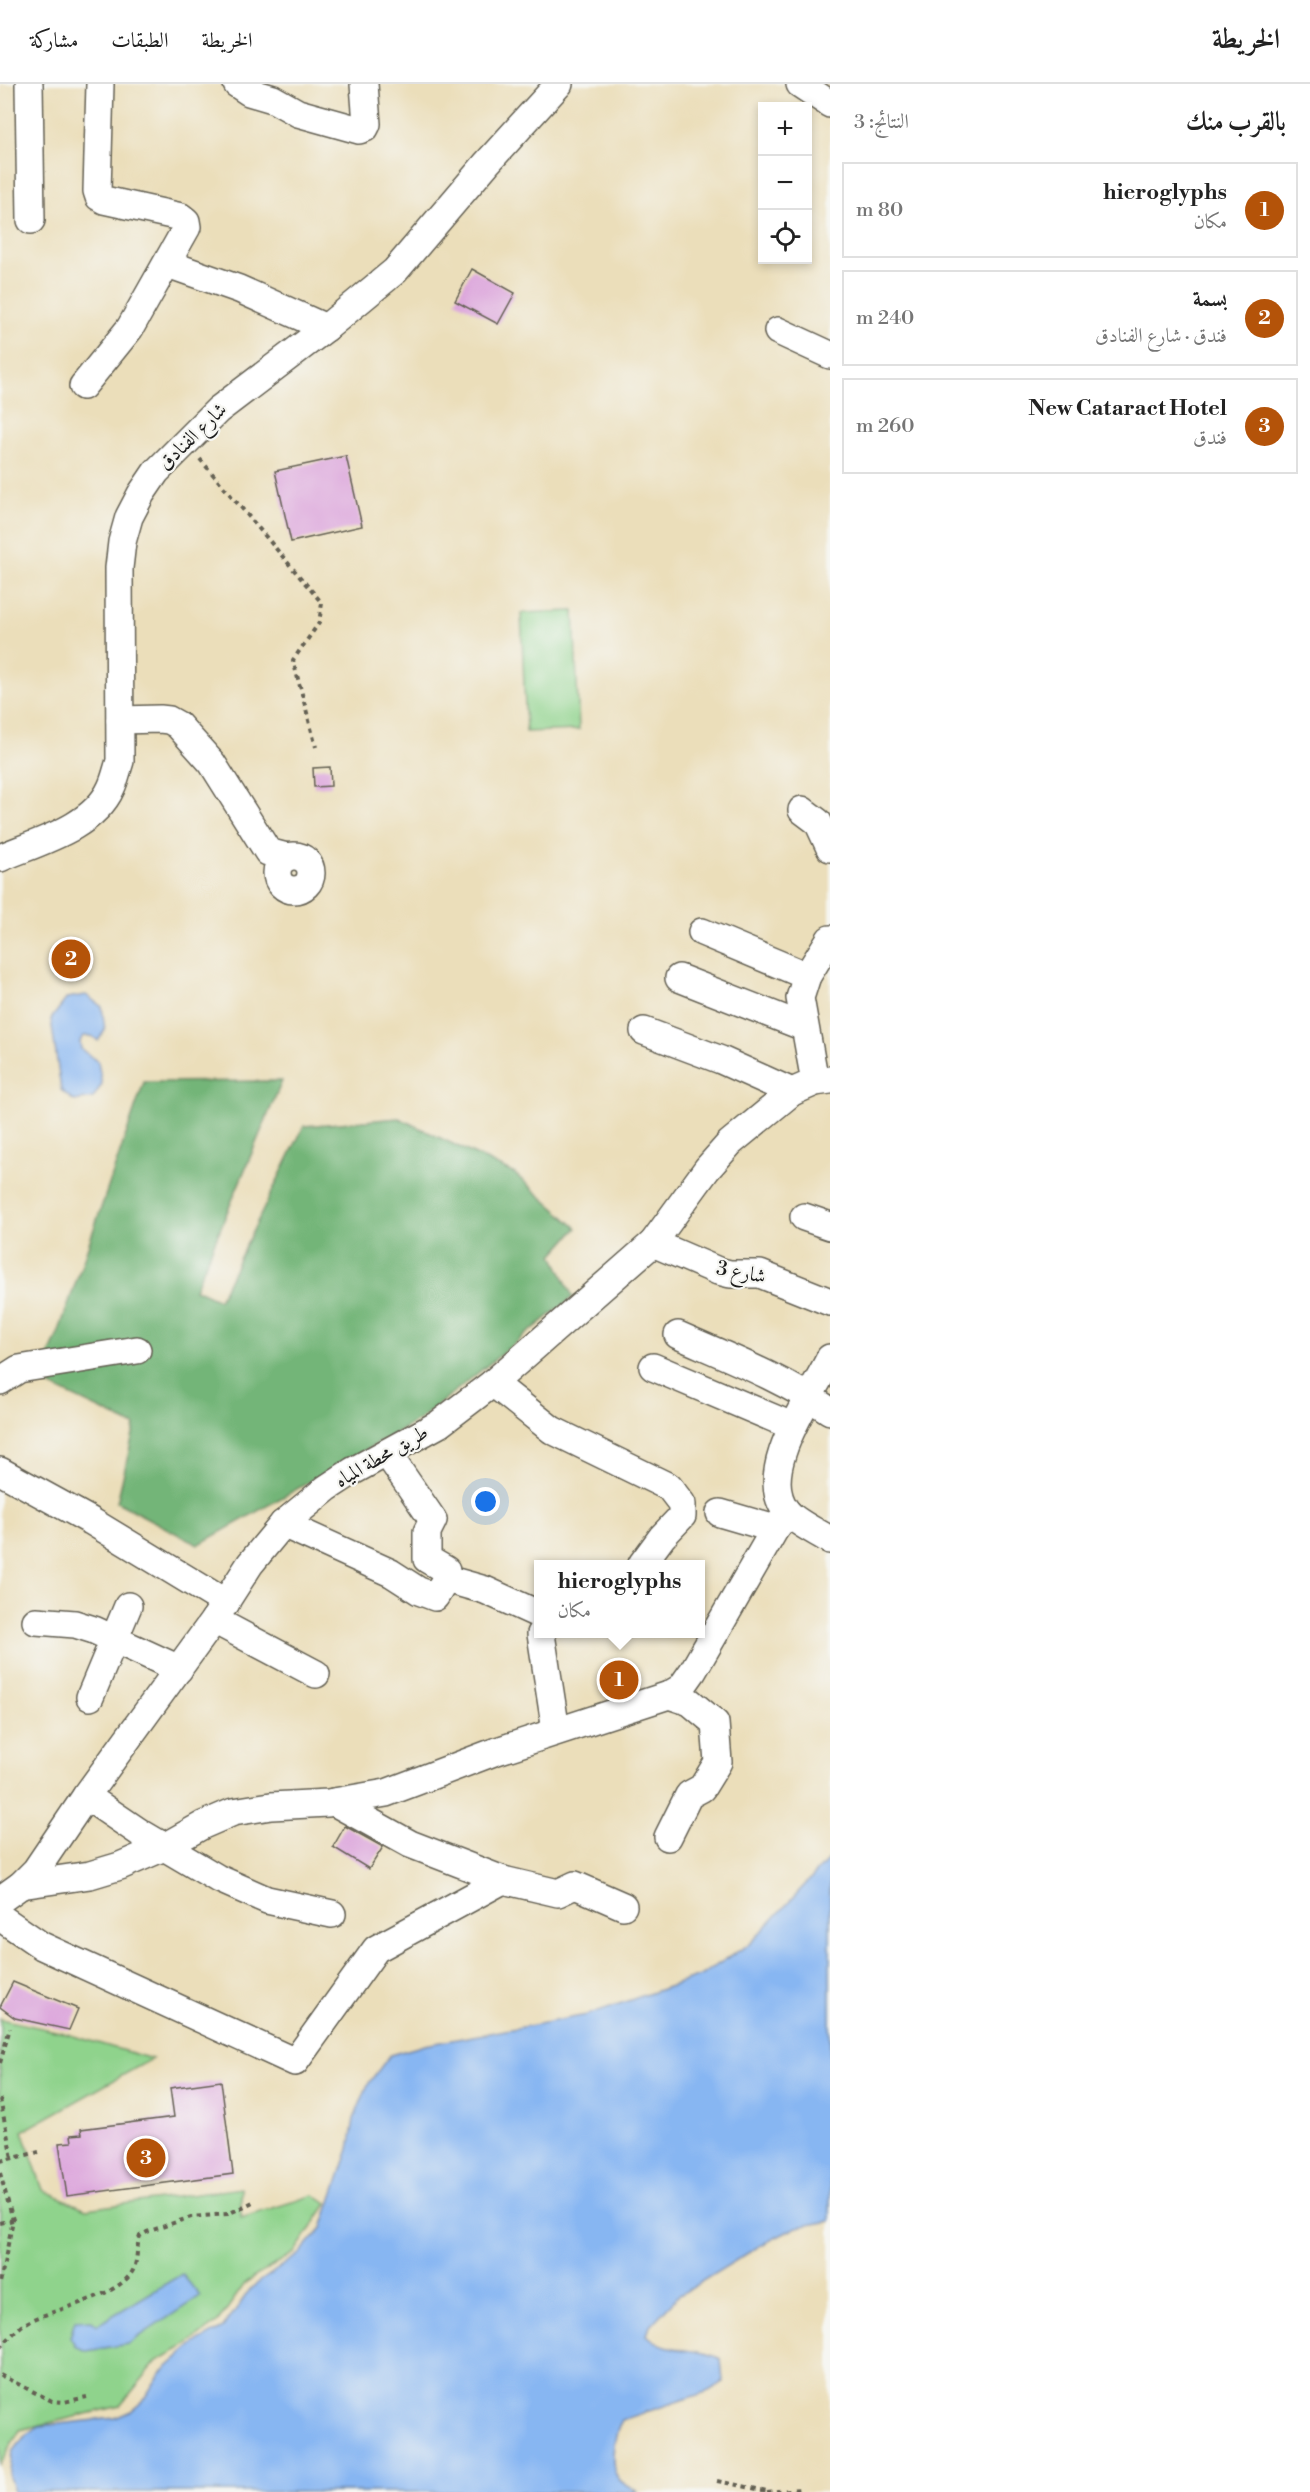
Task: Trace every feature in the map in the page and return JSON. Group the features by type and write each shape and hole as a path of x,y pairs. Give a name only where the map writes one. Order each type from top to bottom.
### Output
{"street":[{"path":"29,84 31,220"},
{"path":"83,387 130,328 187,227 186,221 181,217 104,200 97,191 100,84"},
{"path":"237,84 249,92 273,99 298,113 358,130 365,128 367,124 364,84"},
{"name":"شارع الفنادق","path":"0,858 68,828 93,812 111,789 120,761 119,568 122,542 129,517 156,472 218,410 326,328 395,271 558,84"},
{"path":"800,84 830,104"},
{"path":"168,264 239,289 326,328"},
{"path":"778,331 830,355"},
{"path":"120,720 160,719 169,720 178,725 212,763 268,852 287,858"},
{"path":"802,810 818,822 830,848"},
{"path":"702,932 807,976"},
{"path":"644,1031 721,1060 812,1084 800,998 807,976 830,939"},
{"path":"679,978 804,1028"},
{"name":"طريق محطة المياه","path":"10,1892 48,1853 266,1543 283,1524 327,1488 439,1424 493,1383 653,1243 707,1169 730,1143 812,1084"},
{"path":"804,1217 830,1226"},
{"name":"شارع 3","path":"653,1243 718,1271 730,1274 760,1274 830,1302"},
{"path":"678,1335 770,1376 820,1404"},
{"path":"0,1381 19,1369 137,1350"},
{"path":"10,1892 90,1875 120,1866 164,1847 202,1825 233,1812 272,1806 334,1802 386,1793 494,1752 669,1695 681,1688 781,1521 777,1479 781,1455 792,1426 820,1404 830,1358"},
{"path":"653,1367 792,1426"},
{"path":"493,1383 552,1430 669,1487 682,1504 682,1516 645,1560"},
{"path":"283,1524 391,1572 419,1592 435,1597 446,1579 446,1570 428,1559 427,1532 433,1520 387,1453"},
{"path":"0,1471 91,1521 220,1611 316,1674"},
{"path":"720,1513 781,1521 830,1540"},
{"path":"446,1579 484,1590 534,1612"},
{"path":"90,1697 128,1606"},
{"path":"36,1621 75,1624 115,1639 179,1669"},
{"path":"542,1638 556,1731"},
{"path":"668,1837 688,1795 702,1788 718,1762 715,1723 690,1702 669,1695"},
{"path":"86,1796 164,1847 217,1878 267,1900 332,1914"},
{"path":"334,1802 410,1844 503,1880 558,1893 575,1885 623,1906"},
{"path":"0,1917 42,1946 295,2062 376,1949 503,1880"}],"path":[{"path":"186,442 322,603 319,623 293,660 316,747"},
{"path":"0,2063 10,2028"},
{"path":"0,2099 12,2158"},
{"path":"0,2161 39,2152"},
{"path":"0,2172 13,2220 0,2283"},
{"path":"0,2347 24,2324 42,2315 110,2292 134,2269 140,2236 191,2217 228,2214 255,2201"},
{"path":"0,2223 13,2220"},
{"path":"0,2375 52,2401 64,2402 87,2397"},
{"path":"717,2481 766,2492 800,2489"}],"green space":[{"path":"574,611 579,730 526,732 521,613"},
{"path":"282,1081 195,1289 219,1300 304,1126 399,1118 515,1174 577,1228 553,1255 573,1297 419,1420 198,1545 117,1502 135,1426 38,1380 58,1334 144,1082"},
{"path":"0,2019 60,2032 152,2059 23,2131 43,2190 86,2209 241,2188 241,2218 314,2195 327,2204 294,2253 246,2282 218,2322 183,2347 157,2361 120,2406 20,2430 0,2465"}],"water":[{"path":"86,995 102,1007 105,1030 98,1041 92,1036 84,1036 80,1041 81,1049 98,1062 102,1084 93,1098 74,1101 61,1090 51,1019 67,998"},
{"path":"830,1858 830,2221 797,2227 761,2245 678,2296 650,2326 647,2335 655,2341 673,2348 712,2355 721,2359 723,2382 709,2391 622,2420 615,2440 613,2465 620,2480 638,2492 14,2492 9,2477 13,2452 24,2437 39,2426 115,2418 131,2411 142,2402 160,2374 195,2343 223,2328 251,2288 299,2254 322,2228 349,2149 354,2119 368,2084 390,2055 425,2045 587,2015 700,1976 751,1943"},
{"path":"182,2274 200,2296 128,2344 87,2351 76,2347 70,2337 75,2321 92,2320 97,2325"}],"building":[{"path":"472,269 515,293 498,324 455,301"},
{"path":"346,456 362,526 291,542 275,471"},
{"path":"330,767 331,786 314,787 313,768"},
{"path":"345,1826 383,1847 369,1869 333,1847"},
{"path":"13,1982 78,2009 69,2030 15,2018 0,2007"},
{"path":"221,2081 233,2174 67,2196 59,2143 72,2142 71,2135 82,2134 81,2129 174,2117 170,2088"}],"place":[{"name":"بسمة","path":"71,959"},
{"name":"hieroglyphs","path":"619,1680"},
{"name":"New Cataract Hotel","path":"146,2158"}]}
